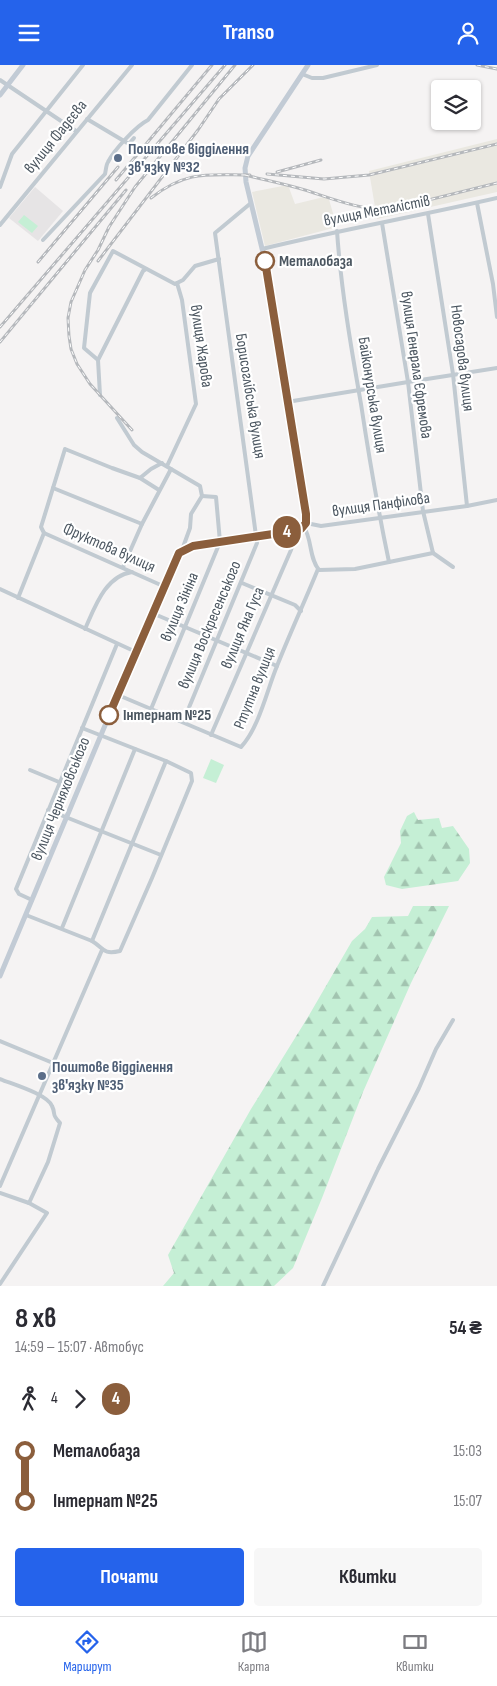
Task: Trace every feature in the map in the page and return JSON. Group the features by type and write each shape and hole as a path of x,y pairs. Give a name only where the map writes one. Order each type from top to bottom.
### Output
{"main road":[{"path":"0,95 23,65"},
{"path":"305,525 306,514 262,249 245,175 246,161 308,65"},
{"name":"вулиця Панфілова","path":"182,550 193,546 293,531 305,525"},
{"name":"вулиця Черняховського","path":"1,973 163,586 176,556 182,550"}],"street":[{"path":"0,187 2,174 12,154 83,65"},
{"path":"44,240 105,174 108,162 140,125 148,120 192,65"},
{"path":"302,74 312,78 323,77 377,65"},
{"name":"вулиця Фадєєва","path":"0,225 130,66"},
{"path":"0,80 76,131"},
{"path":"87,119 129,144 134,138"},
{"path":"0,167 6,169"},
{"name":"вулиця Металістів","path":"262,249 337,231 497,199"},
{"name":"Борисоглібська вулиця","path":"250,203 215,233 257,536"},
{"path":"477,203 493,284 497,317"},
{"name":"Новосадова вулиця","path":"428,214 453,374 467,506"},
{"name":"вулиця Генерала Єфремова","path":"382,223 408,381 423,511 433,553"},
{"name":"Байконурська вулиця","path":"337,231 340,272 358,390 379,517 389,562"},
{"path":"98,360 84,348 90,293 112,251 176,284 195,266 219,259"},
{"path":"100,395 98,360 143,271 146,269"},
{"name":"вулиця Жарова","path":"167,466 196,404 182,300 176,284"},
{"path":"287,403 408,381 497,368"},
{"path":"117,418 134,445 142,452 200,486 202,496 191,514 190,528 182,550"},
{"path":"18,598 44,533 41,527 65,449 140,478 158,490"},
{"path":"140,478 162,463"},
{"path":"123,567 158,490 171,469"},
{"path":"53,488 142,524"},
{"name":"вулиця Зініна","path":"151,709 220,542 216,497 202,496"},
{"name":"вулиця Панфілова","path":"305,525 321,526 467,506 497,500"},
{"path":"305,525 309,547 318,569 355,569 433,553 453,567"},
{"name":"вулиця Яна Гуса","path":"212,735 292,550 293,531"},
{"name":"Фруктова вулиця","path":"44,533 163,586"},
{"name":"вулиця Воскресенського","path":"183,722 242,583 257,543 257,536"},
{"name":"Ртутна вулиця","path":"118,695 241,747 247,741 258,716 318,569"},
{"path":"85,629 100,596 117,577 124,573 133,572"},
{"path":"242,583 295,605 301,611"},
{"path":"0,589 136,652"},
{"path":"152,613 277,666"},
{"path":"32,900 19,894 16,889 117,644"},
{"path":"26,915 97,943 102,950 112,953 120,951 192,781 192,773 82,728"},
{"path":"62,928 135,749"},
{"path":"92,941 166,761"},
{"path":"30,770 59,782"},
{"path":"48,810 161,855"},
{"path":"0,1185 102,950"},
{"path":"323,1286 378,1169 420,1088 436,1049 453,1020"},
{"path":"0,1041 53,1063"},
{"path":"0,1079 39,1095 52,1106 54,1117 60,1123 48,1162 29,1203"},
{"path":"0,1193 29,1203 47,1213 0,1284"}],"shaded area":[{"path":"497,139 497,192 377,219 369,171"},
{"path":"288,185 295,204 328,196 337,227 265,246 252,192"},
{"path":"35,187 63,211 38,241 9,218"}],"green space":[{"path":"24,215 38,226 32,233 18,222"},
{"path":"211,759 224,765 216,783 203,778"},
{"path":"414,812 418,820 439,818 442,828 453,826 469,849 470,863 458,881 402,889 386,885 384,877 401,843 400,831 407,816"},
{"path":"413,906 449,906 411,983 363,1092 293,1268 274,1286 163,1286 174,1273 168,1255 251,1109 352,941 365,929 372,917 408,916"}],"railway":[{"path":"116,180 212,65"},
{"path":"0,327 225,65"},
{"path":"132,430 90,384 77,364 71,349 69,336 68,318 71,302 85,270 98,250 109,227 135,187 235,65"},
{"path":"98,261 198,130 219,99 253,65"},
{"path":"477,65 497,69"},
{"path":"267,174 324,179 369,175 497,144"},
{"path":"277,172 321,160"},
{"path":"38,262 118,167"},
{"path":"151,198 164,189 187,178 210,175 250,175"},
{"path":"245,175 298,188 348,204 381,209 392,209 497,183"},
{"path":"0,342 126,190"}],"bus line":[{"name":"4","path":"109,715 176,556 182,550 193,546 293,531 301,529 306,523 276,341 265,261"}],"place":[{"name":"Поштове відділення зв'язку №32","path":"118,158"},
{"name":"Металобаза","path":"265,261"},
{"name":"Інтернат №25","path":"109,715"},
{"name":"Поштове відділення зв'язку №35","path":"42,1076"}]}
